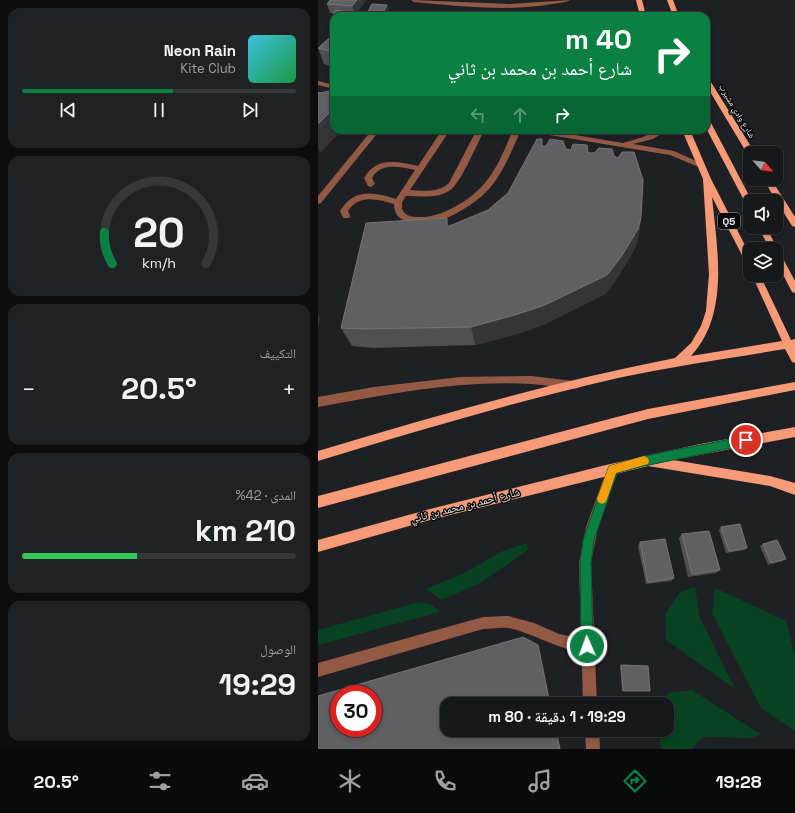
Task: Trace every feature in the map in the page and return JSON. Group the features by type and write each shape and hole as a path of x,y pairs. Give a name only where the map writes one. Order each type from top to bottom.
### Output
{"main road":[{"path":"639,0 642,12"},
{"path":"670,0 674,12"},
{"name":"شارع وادي مشيرب","path":"710,86 747,146"},
{"path":"710,129 745,194"},
{"name":"Q5","path":"688,134 707,179 743,249"},
{"path":"678,362 688,354 702,335 712,299 713,268 707,179"},
{"path":"771,186 795,224"},
{"path":"783,266 795,289"},
{"path":"760,282 793,344 795,359"},
{"path":"318,456 430,422 574,385 678,362 793,344"},
{"path":"318,502 627,420 795,386"},
{"name":"شارع أحمد بن محمد بن ثاني","path":"318,546 389,524 644,461 733,442 795,432"},
{"path":"644,461 770,482 795,489"}],"street":[{"path":"414,0 518,6 540,5 567,0"},
{"path":"318,83 330,86"},
{"path":"318,201 373,134"},
{"path":"443,134 398,202 397,207 399,214 405,218 417,220 441,217 477,197 488,186 500,167 515,134"},
{"path":"405,193 434,194 448,189 452,185 478,134"},
{"path":"554,134 671,154 701,165"},
{"path":"618,145 638,142 658,134"},
{"path":"371,184 368,178 369,175 382,166 397,164 421,169"},
{"path":"346,216 344,210 347,205 360,196 378,197 398,202"},
{"path":"318,402 374,392 460,381 531,380 574,385"},
{"path":"590,697 585,563 588,540 613,469"},
{"path":"318,670 483,623 508,622 534,629 559,640 587,646"},
{"path":"592,737 592,749"}],"green space":[{"path":"527,543 528,550 482,582 442,600 426,589 468,571 500,552"},
{"path":"695,587 700,618 735,689 666,640 665,615 680,592"},
{"path":"715,588 786,621 795,656 795,731 761,708 712,613"},
{"path":"419,602 430,604 440,612 318,645 318,630"},
{"path":"692,690 760,734 752,738 703,737 692,749 661,749 660,737 674,737 674,697 667,697 668,693"}],"building":[{"path":"330,0 357,0 352,6 327,4"},
{"path":"372,4 387,5 383,12 368,12"},
{"path":"336,10 348,12 334,12"},
{"path":"330,38 330,51 318,48"},
{"path":"330,91 330,112 318,124 318,92"},
{"path":"537,139 542,139 542,146 546,146 550,139 563,141 566,149 571,150 573,144 587,145 588,153 594,153 599,148 612,149 614,156 618,158 622,152 634,152 643,180 641,218 638,229 621,257 607,275 545,305 471,327 341,328 366,223 447,218 447,227 488,210 508,193"},
{"path":"740,524 747,548 729,551 721,527"},
{"path":"709,531 720,570 692,574 682,534"},
{"path":"665,539 674,578 648,582 640,542"},
{"path":"777,540 786,559 771,563 763,544"},
{"path":"523,637 538,645 549,697 440,697 440,737 557,737 560,749 318,749 318,696 330,693 330,737 382,737 382,685 356,685"},
{"path":"621,665 648,666 650,691 623,691"}],"slow traffic":[{"path":"602,499 613,469 644,461"}],"route":[{"path":"587,646 585,563 588,540 613,469 644,461 746,440"}]}
